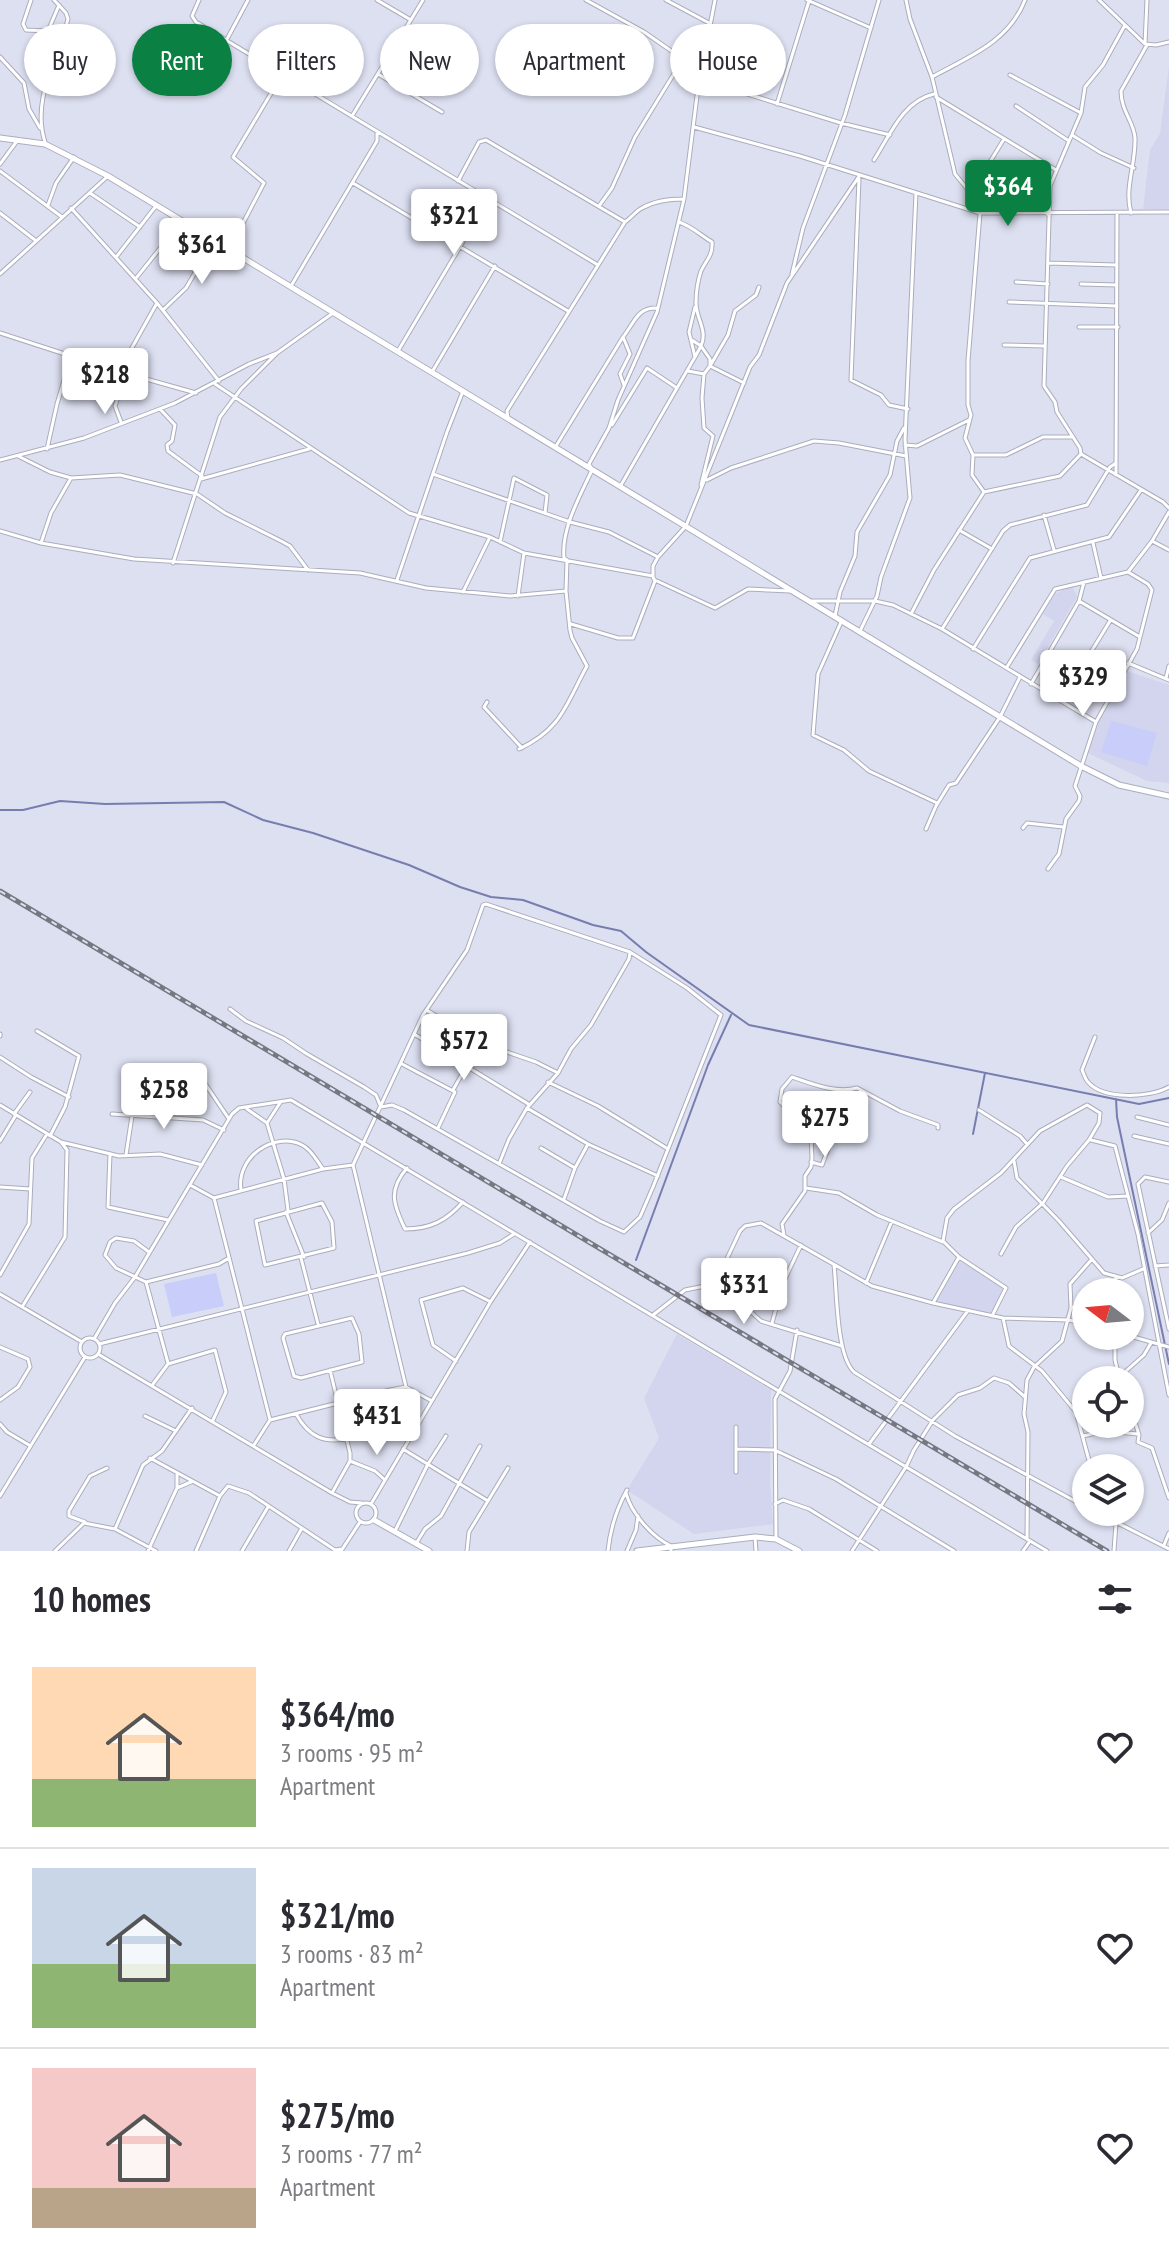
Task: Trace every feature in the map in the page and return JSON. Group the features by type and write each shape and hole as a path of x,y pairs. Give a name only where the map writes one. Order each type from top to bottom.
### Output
{"street":[{"path":"31,0 23,24 26,30 32,32 48,31 59,5"},
{"path":"41,130 43,97 68,19 54,0"},
{"path":"199,0 193,19 200,24"},
{"path":"232,25 248,0"},
{"path":"377,0 411,20"},
{"path":"352,116 423,0"},
{"path":"586,0 670,50"},
{"path":"666,0 709,23 715,0"},
{"path":"777,104 808,0 871,28"},
{"path":"571,623 618,638 633,638 654,578 653,566 686,526 791,277 803,228 841,123 879,0"},
{"path":"906,0 932,77 956,178 987,213"},
{"path":"932,77 983,51 1006,30 1025,0"},
{"path":"1099,0 1146,45"},
{"path":"1131,213 1127,193 1134,168 1134,131 1125,117 1121,91 1146,45 1147,0"},
{"path":"1006,668 1051,593 1060,587 1128,572 1152,541 1169,510 1081,454 1044,386 1048,197 1056,170 1081,113 1085,87 1103,65 1125,25"},
{"path":"1146,45 1169,42"},
{"path":"0,57 24,83 29,109 45,144"},
{"path":"378,74 442,112"},
{"path":"1010,75 1081,113"},
{"path":"599,206 612,188 635,137 670,80"},
{"path":"874,160 917,99 936,95 1056,170"},
{"path":"229,250 264,183 235,160 234,154 269,96"},
{"path":"318,96 598,265"},
{"path":"609,428 658,308 684,199 698,96"},
{"path":"751,96 890,135"},
{"path":"1016,106 1069,141"},
{"path":"694,127 827,164 980,213 1169,212"},
{"path":"290,287 377,141 375,130"},
{"path":"1072,135 1134,168"},
{"path":"0,138 45,144 108,176 1081,766 1119,785 1169,796"},
{"path":"0,164 19,139"},
{"path":"1004,139 985,170 1049,215"},
{"path":"458,181 479,142 486,140 625,222"},
{"path":"48,205 56,183 74,157"},
{"path":"0,171 62,217"},
{"path":"1,271 108,176"},
{"path":"791,277 860,177"},
{"path":"860,177 850,379 881,395 889,405 908,409"},
{"path":"353,183 568,311"},
{"path":"89,192 140,227"},
{"path":"860,631 875,601 908,504 905,445 916,193"},
{"path":"398,351 461,245 485,197"},
{"path":"508,419 507,411 625,222 648,205 669,199 684,199"},
{"path":"116,257 156,206"},
{"path":"71,208 157,303 217,382 235,399 399,507 490,537 524,553 654,578 715,608 748,589 793,591"},
{"path":"0,213 36,241"},
{"path":"980,213 968,361 968,405 971,415 965,438 973,455 972,475 984,492"},
{"path":"1116,475 1117,213"},
{"path":"136,279 182,221"},
{"path":"679,222 695,227 700,236 712,244 709,261 702,268 689,332 695,357"},
{"path":"163,310 186,288 196,271 206,265 218,244"},
{"path":"1048,263 1117,265"},
{"path":"432,372 495,266"},
{"path":"1016,282 1048,284"},
{"path":"1081,284 1117,285"},
{"path":"700,492 713,436 704,428 704,374 726,340 735,311 756,295 759,287"},
{"path":"1009,302 1118,306"},
{"path":"119,371 157,303"},
{"path":"621,486 705,338 696,304"},
{"path":"555,448 641,311 658,308"},
{"path":"173,563 216,426 241,389 277,353 333,313"},
{"path":"1079,327 1118,327"},
{"path":"0,333 196,393"},
{"path":"623,337 630,354 620,374 624,385"},
{"path":"691,339 701,346 710,359 710,366"},
{"path":"1004,345 1045,346"},
{"path":"0,460 47,449 122,424 196,393 249,364 277,353"},
{"path":"47,449 71,357"},
{"path":"710,366 744,383"},
{"path":"487,702 484,707 521,748 539,739 561,718 587,666 572,638 566,591 567,560 563,548 570,522 592,470 589,464 647,368 677,388"},
{"path":"688,371 704,374"},
{"path":"122,424 115,406 126,373"},
{"path":"397,580 463,391"},
{"path":"160,409 175,425 172,441 167,445 168,451 202,477"},
{"path":"905,445 918,445 969,420"},
{"path":"835,616 855,556 857,532 890,475 897,441 906,426"},
{"path":"973,455 1006,455 1043,437 1074,437"},
{"path":"706,480 731,468 814,441 831,441 906,456"},
{"path":"202,477 311,449"},
{"path":"911,614 984,492 1060,476 1081,454"},
{"path":"18,456 50,472 71,478 120,475 197,494 225,513 290,546 308,570"},
{"path":"942,629 1010,525 1087,505 1117,462"},
{"path":"433,474 570,522 609,532 658,557"},
{"path":"500,542 512,482 516,477 547,495 545,513"},
{"path":"41,543 51,513 71,478"},
{"path":"973,649 1033,555 1109,537 1141,490"},
{"path":"1044,514 1054,550"},
{"path":"959,530 992,549"},
{"path":"0,531 86,552 173,563 360,573 426,588 518,596 566,591"},
{"path":"463,592 490,537"},
{"path":"1152,541 1169,550"},
{"path":"1093,543 1101,578"},
{"path":"518,596 524,553"},
{"path":"1048,869 1059,854 1063,827 1079,801 1075,786 1096,722 1137,649 1151,586 1128,572"},
{"path":"1030,684 1079,601 1084,582"},
{"path":"810,601 875,601 893,605 942,629 1096,722"},
{"path":"1079,601 1140,637"},
{"path":"842,620 818,674 813,735 844,750 869,771 937,803"},
{"path":"1061,701 1110,621"},
{"path":"1128,663 1167,679 1169,666"},
{"path":"926,829 937,803 949,785 956,783 1000,717 1020,677"},
{"path":"1023,828 1027,823 1063,827"},
{"path":"381,1107 396,1106 624,1232 640,1217 721,1015 687,988 630,952 483,905 466,953 414,1034 353,1165 406,1387"},
{"path":"499,1164 509,1139 529,1107 558,1073 571,1049 591,1025 629,959 630,952"},
{"path":"230,1009 364,1087 376,1095 381,1107"},
{"path":"427,1010 484,1044 558,1073"},
{"path":"0,1275 29,1224 32,1158 69,1097 79,1056 37,1031"},
{"path":"414,1034 588,1144 658,1176"},
{"path":"1095,1037 1082,1070 1089,1084 1104,1092 1134,1097 1169,1087"},
{"path":"0,1057 69,1097"},
{"path":"400,1063 453,1090 455,1095 438,1128"},
{"path":"453,1090 466,1067"},
{"path":"130,1073 174,1081 204,1082 229,1119"},
{"path":"126,1155 137,1075"},
{"path":"784,1235 782,1224 806,1188 805,1176 811,1162 811,1134 799,1118 780,1102 782,1089 792,1077 828,1088 850,1091 857,1088 900,1111 938,1125 938,1128"},
{"path":"548,1082 598,1106 668,1149"},
{"path":"811,1162 822,1165 850,1091"},
{"path":"0,1141 30,1092"},
{"path":"267,1123 280,1103 287,1100"},
{"path":"94,1339 236,1110 287,1100 299,1104 407,1168 1047,1551"},
{"path":"0,1105 61,1142 88,1146 110,1154 160,1154 202,1165"},
{"path":"945,1243 943,1231 954,1209 1001,1173 1040,1131 1087,1105 1101,1116 1089,1140 1067,1166 1043,1203 1016,1227 1001,1254"},
{"path":"247,1109 267,1123 284,1179 287,1211 303,1257 319,1324"},
{"path":"979,1110 1020,1136 1027,1144"},
{"path":"112,1114 203,1120 224,1130"},
{"path":"1137,1117 1169,1125"},
{"path":"1134,1136 1169,1144"},
{"path":"1089,1140 1115,1146 1138,1234 1169,1395"},
{"path":"22,1307 60,1247 67,1229 68,1157 61,1142"},
{"path":"241,1190 240,1178 246,1162 252,1154 273,1145 288,1142 301,1145 323,1169"},
{"path":"563,1199 588,1144"},
{"path":"541,1148 575,1168"},
{"path":"110,1154 108,1207 168,1220"},
{"path":"1014,1160 1017,1178 1104,1273 1116,1277 1143,1269"},
{"path":"190,1185 214,1198 323,1169 353,1165"},
{"path":"407,1168 395,1184 393,1193 405,1229 434,1225 445,1220 463,1202"},
{"path":"1061,1177 1108,1197 1128,1196"},
{"path":"1169,1182 1145,1177 1138,1181 1169,1329"},
{"path":"0,1187 30,1189"},
{"path":"806,1188 839,1193 892,1221 945,1243 959,1257 1006,1288 992,1316"},
{"path":"214,1198 270,1420"},
{"path":"322,1203 328,1210 334,1248 303,1257 272,1266 264,1264 255,1223 322,1203"},
{"path":"1148,1233 1162,1220 1169,1203"},
{"path":"866,1283 892,1221"},
{"path":"715,1284 740,1231 745,1226 765,1224 866,1283 992,1316 1072,1321"},
{"path":"99,1344 496,1245 514,1234"},
{"path":"150,1252 134,1241 116,1238 110,1242 105,1255 108,1262 146,1282 214,1265 229,1258"},
{"path":"371,1504 491,1301 530,1242"},
{"path":"772,1323 783,1283 801,1245"},
{"path":"933,1303 959,1257"},
{"path":"1023,1551 1028,1540 1029,1517 1027,1380 1034,1367 1062,1341 1071,1308 1070,1284 1092,1259"},
{"path":"834,1265 843,1347 846,1362 854,1372 955,1436 1072,1499"},
{"path":"1155,1266 1169,1265"},
{"path":"146,1282 168,1364"},
{"path":"653,1315 685,1290 715,1284 728,1291 755,1317 843,1347"},
{"path":"456,1361 433,1345 421,1300 463,1288 491,1301"},
{"path":"0,1294 82,1342"},
{"path":"869,1444 967,1311"},
{"path":"352,1318 359,1334 363,1360 297,1378 292,1373 283,1338 285,1334 319,1324 352,1318"},
{"path":"1003,1318 1009,1346 1042,1371 1072,1406"},
{"path":"776,1539 775,1399 790,1371 797,1330"},
{"path":"98,1354 92,1358 85,1357 80,1349 86,1339 94,1339 99,1344"},
{"path":"1144,1341 1169,1347"},
{"path":"1132,1366 1151,1343"},
{"path":"98,1354 99,1344"},
{"path":"0,1347 28,1359 30,1367 18,1387 0,1400"},
{"path":"152,1385 168,1364 216,1352 226,1392 213,1420"},
{"path":"98,1354 332,1493 350,1502 371,1504"},
{"path":"0,1496 85,1357"},
{"path":"330,1370 350,1461 332,1493"},
{"path":"852,1551 933,1420 958,1395 980,1388 993,1378 1009,1383 1025,1397"},
{"path":"254,1445 270,1420 390,1390 406,1387 432,1401"},
{"path":"296,1414 314,1437 331,1441 347,1439 367,1431 390,1390"},
{"path":"115,1529 143,1465 162,1451 192,1408"},
{"path":"145,1416 176,1431"},
{"path":"0,1424 30,1446"},
{"path":"736,1427 736,1472"},
{"path":"395,1531 428,1464 446,1436"},
{"path":"1138,1438 1138,1442 1152,1448 1169,1498"},
{"path":"416,1543 425,1529 437,1521 480,1446"},
{"path":"403,1449 488,1501"},
{"path":"736,1449 774,1450 836,1479 954,1551"},
{"path":"150,1458 220,1496"},
{"path":"350,1461 375,1471 385,1480"},
{"path":"107,1468 90,1476 69,1516 87,1524 115,1529 156,1551"},
{"path":"467,1551 469,1532 508,1468"},
{"path":"149,1549 177,1488 177,1474"},
{"path":"0,1481 7,1485"},
{"path":"177,1488 191,1482"},
{"path":"196,1551 220,1496 225,1488 232,1486 249,1493 339,1550 360,1522"},
{"path":"608,1551 610,1534 627,1492 628,1503 638,1516 671,1549"},
{"path":"775,1504 783,1500 809,1509 877,1551"},
{"path":"350,1502 360,1522 374,1520 429,1551"},
{"path":"355,1514 362,1503"},
{"path":"371,1504 376,1512 374,1520"},
{"path":"242,1551 268,1507"},
{"path":"627,1551 638,1516"},
{"path":"55,1551 84,1523 87,1524"},
{"path":"1114,1551 1116,1526"},
{"path":"1123,1526 1169,1549"},
{"path":"289,1551 302,1528"},
{"path":"1164,1545 1169,1533"},
{"path":"755,1537 756,1551"},
{"path":"637,1551 755,1537 776,1539 799,1551"},
{"path":"705,1542 706,1551"}],"shaded area":[{"path":"1169,66 1169,209 1143,209 1150,150 1160,134"},
{"path":"1072,585 1077,597 1038,664 1031,660 1054,621 1043,614 1055,594"},
{"path":"1127,671 1169,685 1169,783 1147,781 1088,753 1100,718"},
{"path":"1111,721 1157,733 1147,766 1101,752"},
{"path":"960,1261 1004,1289 991,1316 937,1301"},
{"path":"216,1273 224,1306 172,1317 164,1284"},
{"path":"677,1334 771,1390 773,1524 694,1534 627,1490 659,1438 644,1398"}],"waterway":[{"path":"0,810 23,810 60,801 105,804 224,802 263,820 409,865 460,887 491,897 523,900 593,925 621,931 749,1025 1139,1104 1169,1098"},
{"path":"636,1260 708,1065 731,1015"},
{"path":"973,1134 985,1073"},
{"path":"1116,1099 1117,1117 1169,1364"}],"railway":[{"path":"0,891 1107,1551"}]}
